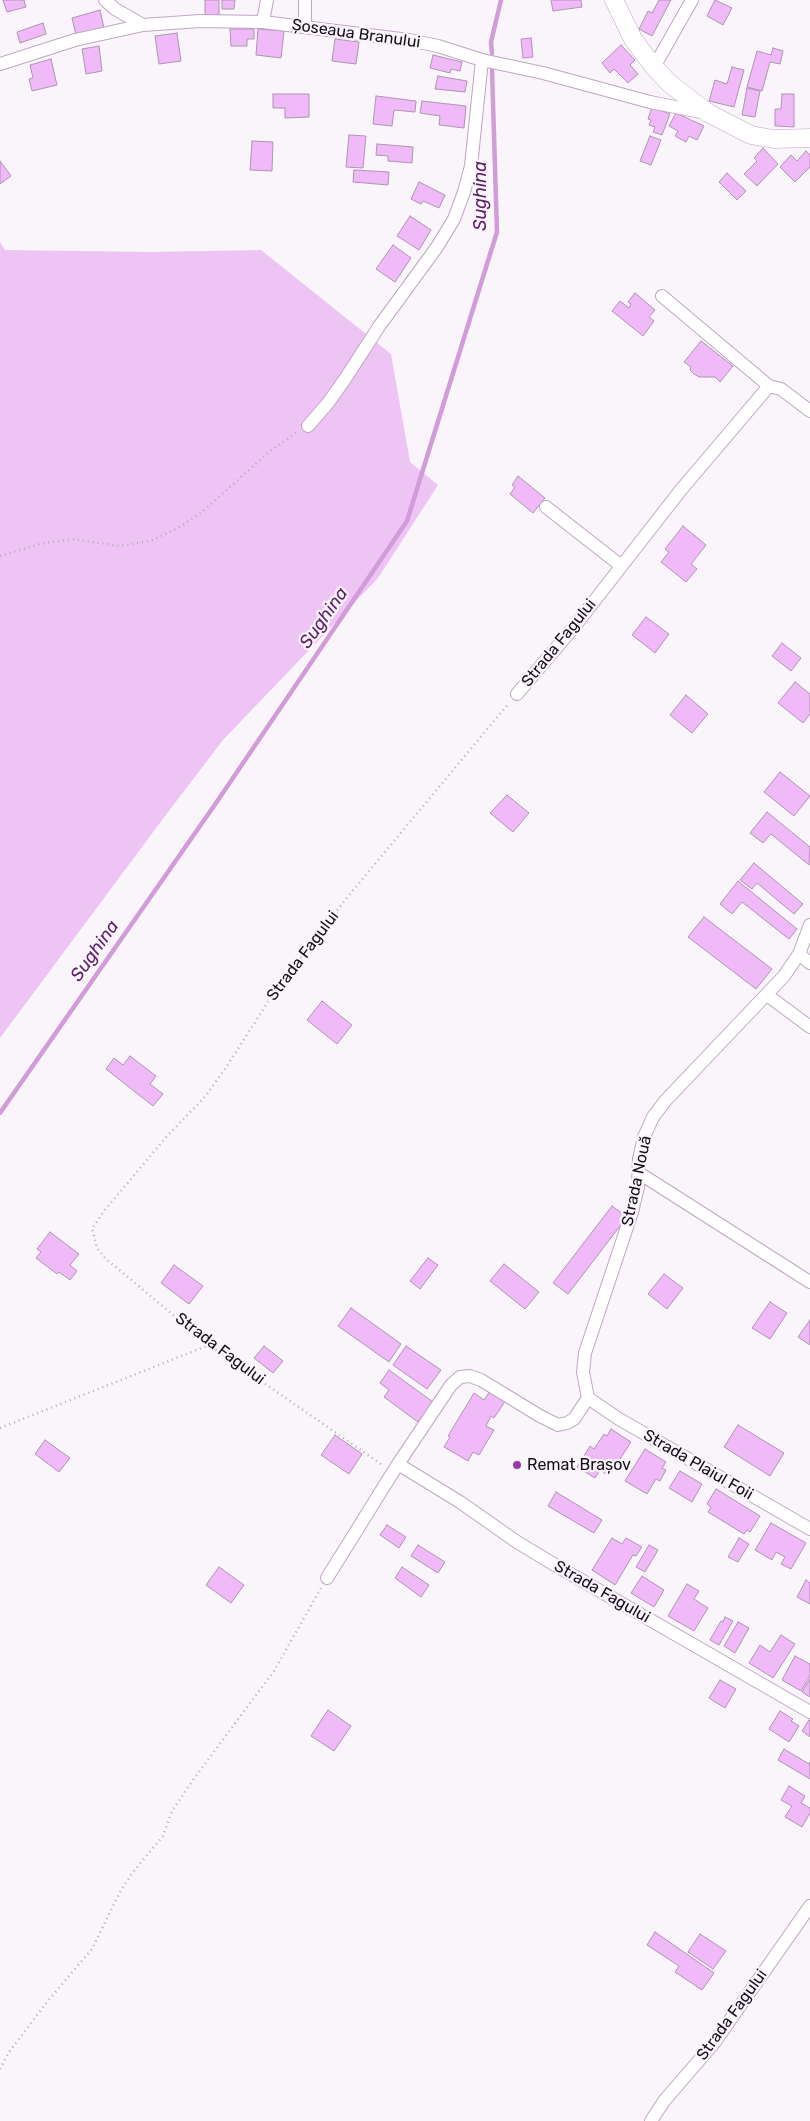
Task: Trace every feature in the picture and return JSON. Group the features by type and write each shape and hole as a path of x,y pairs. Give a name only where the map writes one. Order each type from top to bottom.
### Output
{"main road":[{"name":"Șoseaua Branului","path":"614,0 633,39 654,67 669,83 708,113 751,135 773,139 810,138"}],"street":[{"path":"105,0 115,9 143,25"},
{"path":"263,22 268,0"},
{"path":"305,0 305,27"},
{"path":"654,67 692,0"},
{"name":"Șoseaua Branului","path":"0,64 75,40 143,25 200,21 263,22 409,40 650,102 708,113"},
{"path":"308,426 345,379 380,326 437,247 454,219 471,166 482,60"},
{"path":"662,296 769,386 781,389 810,411"},
{"name":"Strada Fagului","path":"517,694 574,627 620,565 680,491 769,386"},
{"path":"546,507 620,565"},
{"name":"Strada Nouă","path":"588,1398 583,1372 585,1352 632,1212 644,1137 653,1117 666,1100 784,976 799,954 810,925"},
{"path":"799,954 810,963"},
{"path":"767,995 810,1027"},
{"path":"639,1172 810,1282"},
{"path":"327,1578 451,1385 460,1378 470,1376 481,1380 558,1425 574,1419 588,1398"},
{"name":"Strada Plaiul Foii","path":"588,1398 619,1419 810,1529"},
{"name":"Strada Fagului","path":"396,1468 460,1502 555,1565 810,1712"},
{"name":"Strada Fagului","path":"651,2121 664,2101 714,2043 810,1906"}],"path":[{"path":"0,556 40,544 72,539 120,546 150,541 178,528 201,513 270,451 308,426"},
{"name":"Strada Fagului","path":"396,1468 210,1345 105,1258 97,1248 92,1229 104,1211 168,1135 204,1098 273,994 345,900 517,694"},
{"path":"0,1428 210,1345"},
{"path":"0,2069 9,2052 92,1949 121,1890 133,1872 163,1836 172,1811 192,1780 274,1671 327,1578"}],"shaded area":[{"path":"0,242 5,250 150,252 261,250 391,354 410,462 438,485 378,578 223,740 0,1038"}],"building":[{"path":"3,0 24,0 26,7 7,12"},
{"path":"205,0 219,0 219,15 205,15"},
{"path":"222,0 235,0 234,9 222,9"},
{"path":"551,0 581,0 582,7 553,11"},
{"path":"659,0 671,0 652,36 639,29 648,11 652,13"},
{"path":"715,0 732,8 723,25 707,16"},
{"path":"100,10 104,28 76,35 72,18"},
{"path":"43,23 46,34 20,43 17,32"},
{"path":"230,29 254,29 254,39 247,39 247,46 231,46"},
{"path":"258,29 284,31 281,58 256,55"},
{"path":"177,33 181,61 159,64 155,36"},
{"path":"531,38 533,57 523,58 521,39"},
{"path":"335,39 359,42 356,64 332,61"},
{"path":"621,45 635,60 630,65 638,74 628,83 614,69 610,73 602,63"},
{"path":"99,46 102,71 86,74 82,49"},
{"path":"773,48 783,51 780,64 770,62 762,91 747,87 757,51 771,55"},
{"path":"433,55 462,62 460,71 451,69 450,73 430,68"},
{"path":"51,59 57,85 32,91 29,79 33,78 30,65"},
{"path":"732,67 744,70 734,107 709,101 715,80 727,84"},
{"path":"438,76 467,81 465,92 435,89"},
{"path":"747,88 760,91 755,117 742,115"},
{"path":"273,94 309,94 309,117 285,118 285,108 273,108"},
{"path":"782,94 794,94 794,127 775,126 775,109 781,109"},
{"path":"376,96 416,101 415,112 394,110 392,126 373,124"},
{"path":"422,101 466,106 464,128 439,125 440,116 420,113"},
{"path":"652,107 670,114 662,135 653,132 655,127 649,125 651,120 648,119"},
{"path":"676,113 704,126 697,140 689,136 686,142 675,136 678,131 669,126"},
{"path":"349,135 366,136 363,168 346,167"},
{"path":"650,136 661,140 651,165 640,161"},
{"path":"252,141 273,142 272,171 250,170"},
{"path":"377,144 413,147 412,163 388,161 388,156 376,155"},
{"path":"763,148 778,164 757,186 744,174 757,161 754,158"},
{"path":"806,151 810,155 810,167 795,182 780,167 791,155 797,161"},
{"path":"0,161 11,176 0,184"},
{"path":"354,170 389,172 388,185 353,182"},
{"path":"727,173 746,191 737,200 719,182"},
{"path":"419,182 445,195 439,208 423,201 421,204 411,199"},
{"path":"410,216 431,230 419,250 397,236"},
{"path":"393,245 411,258 395,282 376,269"},
{"path":"635,293 655,310 649,317 654,321 643,336 612,311 620,301 629,308 631,304 628,302"},
{"path":"701,341 733,366 720,382 715,377 699,377 684,362"},
{"path":"518,476 545,498 533,513 510,494 515,487 512,485"},
{"path":"683,526 706,545 691,564 697,569 686,582 661,562 669,552 665,549"},
{"path":"646,617 669,634 655,653 632,635"},
{"path":"782,643 801,658 791,671 772,656"},
{"path":"795,682 810,694 810,714 803,723 778,703"},
{"path":"686,695 708,714 692,733 670,715"},
{"path":"780,772 810,796 794,816 764,792"},
{"path":"507,795 529,813 513,832 490,813"},
{"path":"767,812 810,847 809,865 771,834 763,843 750,833"},
{"path":"754,863 803,904 794,914 757,883 752,889 740,880"},
{"path":"738,881 797,929 789,939 742,902 732,914 720,904"},
{"path":"704,917 772,969 756,989 688,937"},
{"path":"322,1001 352,1025 337,1044 307,1020"},
{"path":"130,1056 156,1076 150,1084 163,1094 153,1106 106,1069 114,1058 123,1065"},
{"path":"612,1206 627,1217 568,1294 553,1283"},
{"path":"50,1232 79,1254 70,1265 77,1271 70,1280 59,1272 57,1274 36,1258 41,1252 37,1249"},
{"path":"428,1258 438,1265 420,1289 410,1281"},
{"path":"504,1264 539,1292 525,1309 490,1281"},
{"path":"174,1265 203,1286 189,1304 161,1283"},
{"path":"664,1274 683,1288 667,1309 648,1294"},
{"path":"770,1302 787,1313 770,1339 752,1328"},
{"path":"351,1308 401,1344 389,1362 338,1326"},
{"path":"810,1320 810,1345 798,1337"},
{"path":"264,1346 283,1361 273,1373 254,1358"},
{"path":"406,1346 441,1370 427,1389 393,1365"},
{"path":"389,1370 433,1402 418,1422 384,1397 389,1390 380,1383"},
{"path":"490,1391 506,1400 494,1418 491,1416 486,1426 494,1430 479,1455 473,1452 468,1461 444,1447 450,1437 448,1436 474,1393 484,1400"},
{"path":"738,1425 784,1453 770,1476 724,1447"},
{"path":"611,1429 631,1442 609,1476 600,1470 595,1478 577,1467 590,1446 594,1449 604,1434 607,1436"},
{"path":"335,1435 362,1454 349,1474 321,1455"},
{"path":"45,1440 70,1458 59,1472 35,1454"},
{"path":"645,1449 666,1462 662,1468 666,1470 660,1481 656,1479 647,1494 625,1481"},
{"path":"680,1471 702,1484 692,1502 669,1488"},
{"path":"716,1489 760,1516 750,1532 747,1530 744,1534 708,1512 711,1507 707,1504"},
{"path":"556,1492 602,1520 594,1533 548,1506"},
{"path":"771,1523 806,1543 791,1569 781,1564 785,1557 776,1552 772,1560 755,1550"},
{"path":"387,1525 406,1537 399,1548 380,1535"},
{"path":"612,1538 622,1544 626,1538 642,1547 636,1556 633,1555 615,1585 592,1570"},
{"path":"739,1538 749,1544 738,1562 728,1557"},
{"path":"418,1545 445,1562 438,1573 411,1556"},
{"path":"649,1545 658,1550 645,1572 636,1567"},
{"path":"219,1567 244,1585 231,1603 206,1585"},
{"path":"402,1567 429,1585 421,1597 395,1578"},
{"path":"642,1576 664,1590 654,1607 631,1593"},
{"path":"806,1580 810,1583 810,1604 797,1597"},
{"path":"687,1584 699,1591 694,1599 708,1608 694,1631 668,1616"},
{"path":"725,1617 733,1621 719,1645 710,1640"},
{"path":"738,1622 749,1628 735,1653 724,1646"},
{"path":"781,1635 795,1644 773,1678 749,1663 760,1645 770,1652"},
{"path":"795,1656 810,1664 810,1676 801,1691 782,1680"},
{"path":"810,1679 810,1697 802,1692"},
{"path":"720,1680 736,1689 725,1708 709,1698"},
{"path":"328,1710 351,1726 334,1751 311,1736"},
{"path":"780,1711 793,1719 791,1721 799,1726 789,1742 769,1729"},
{"path":"810,1721 810,1737 802,1731"},
{"path":"784,1749 809,1764 810,1762 810,1779 778,1760"},
{"path":"789,1786 805,1796 801,1803 810,1808 810,1813 802,1827 785,1817 792,1806 781,1800"},
{"path":"655,1932 714,1973 702,1990 675,1972 679,1966 647,1945"},
{"path":"700,1934 726,1951 713,1969 688,1952"}],"waterway":[{"name":"Sughina","path":"492,53 491,42 501,0"},
{"name":"Sughina","path":"0,1113 216,803 407,521 497,232 492,70"}],"place":[{"name":"Remat Brașov","path":"517,1465"}]}
